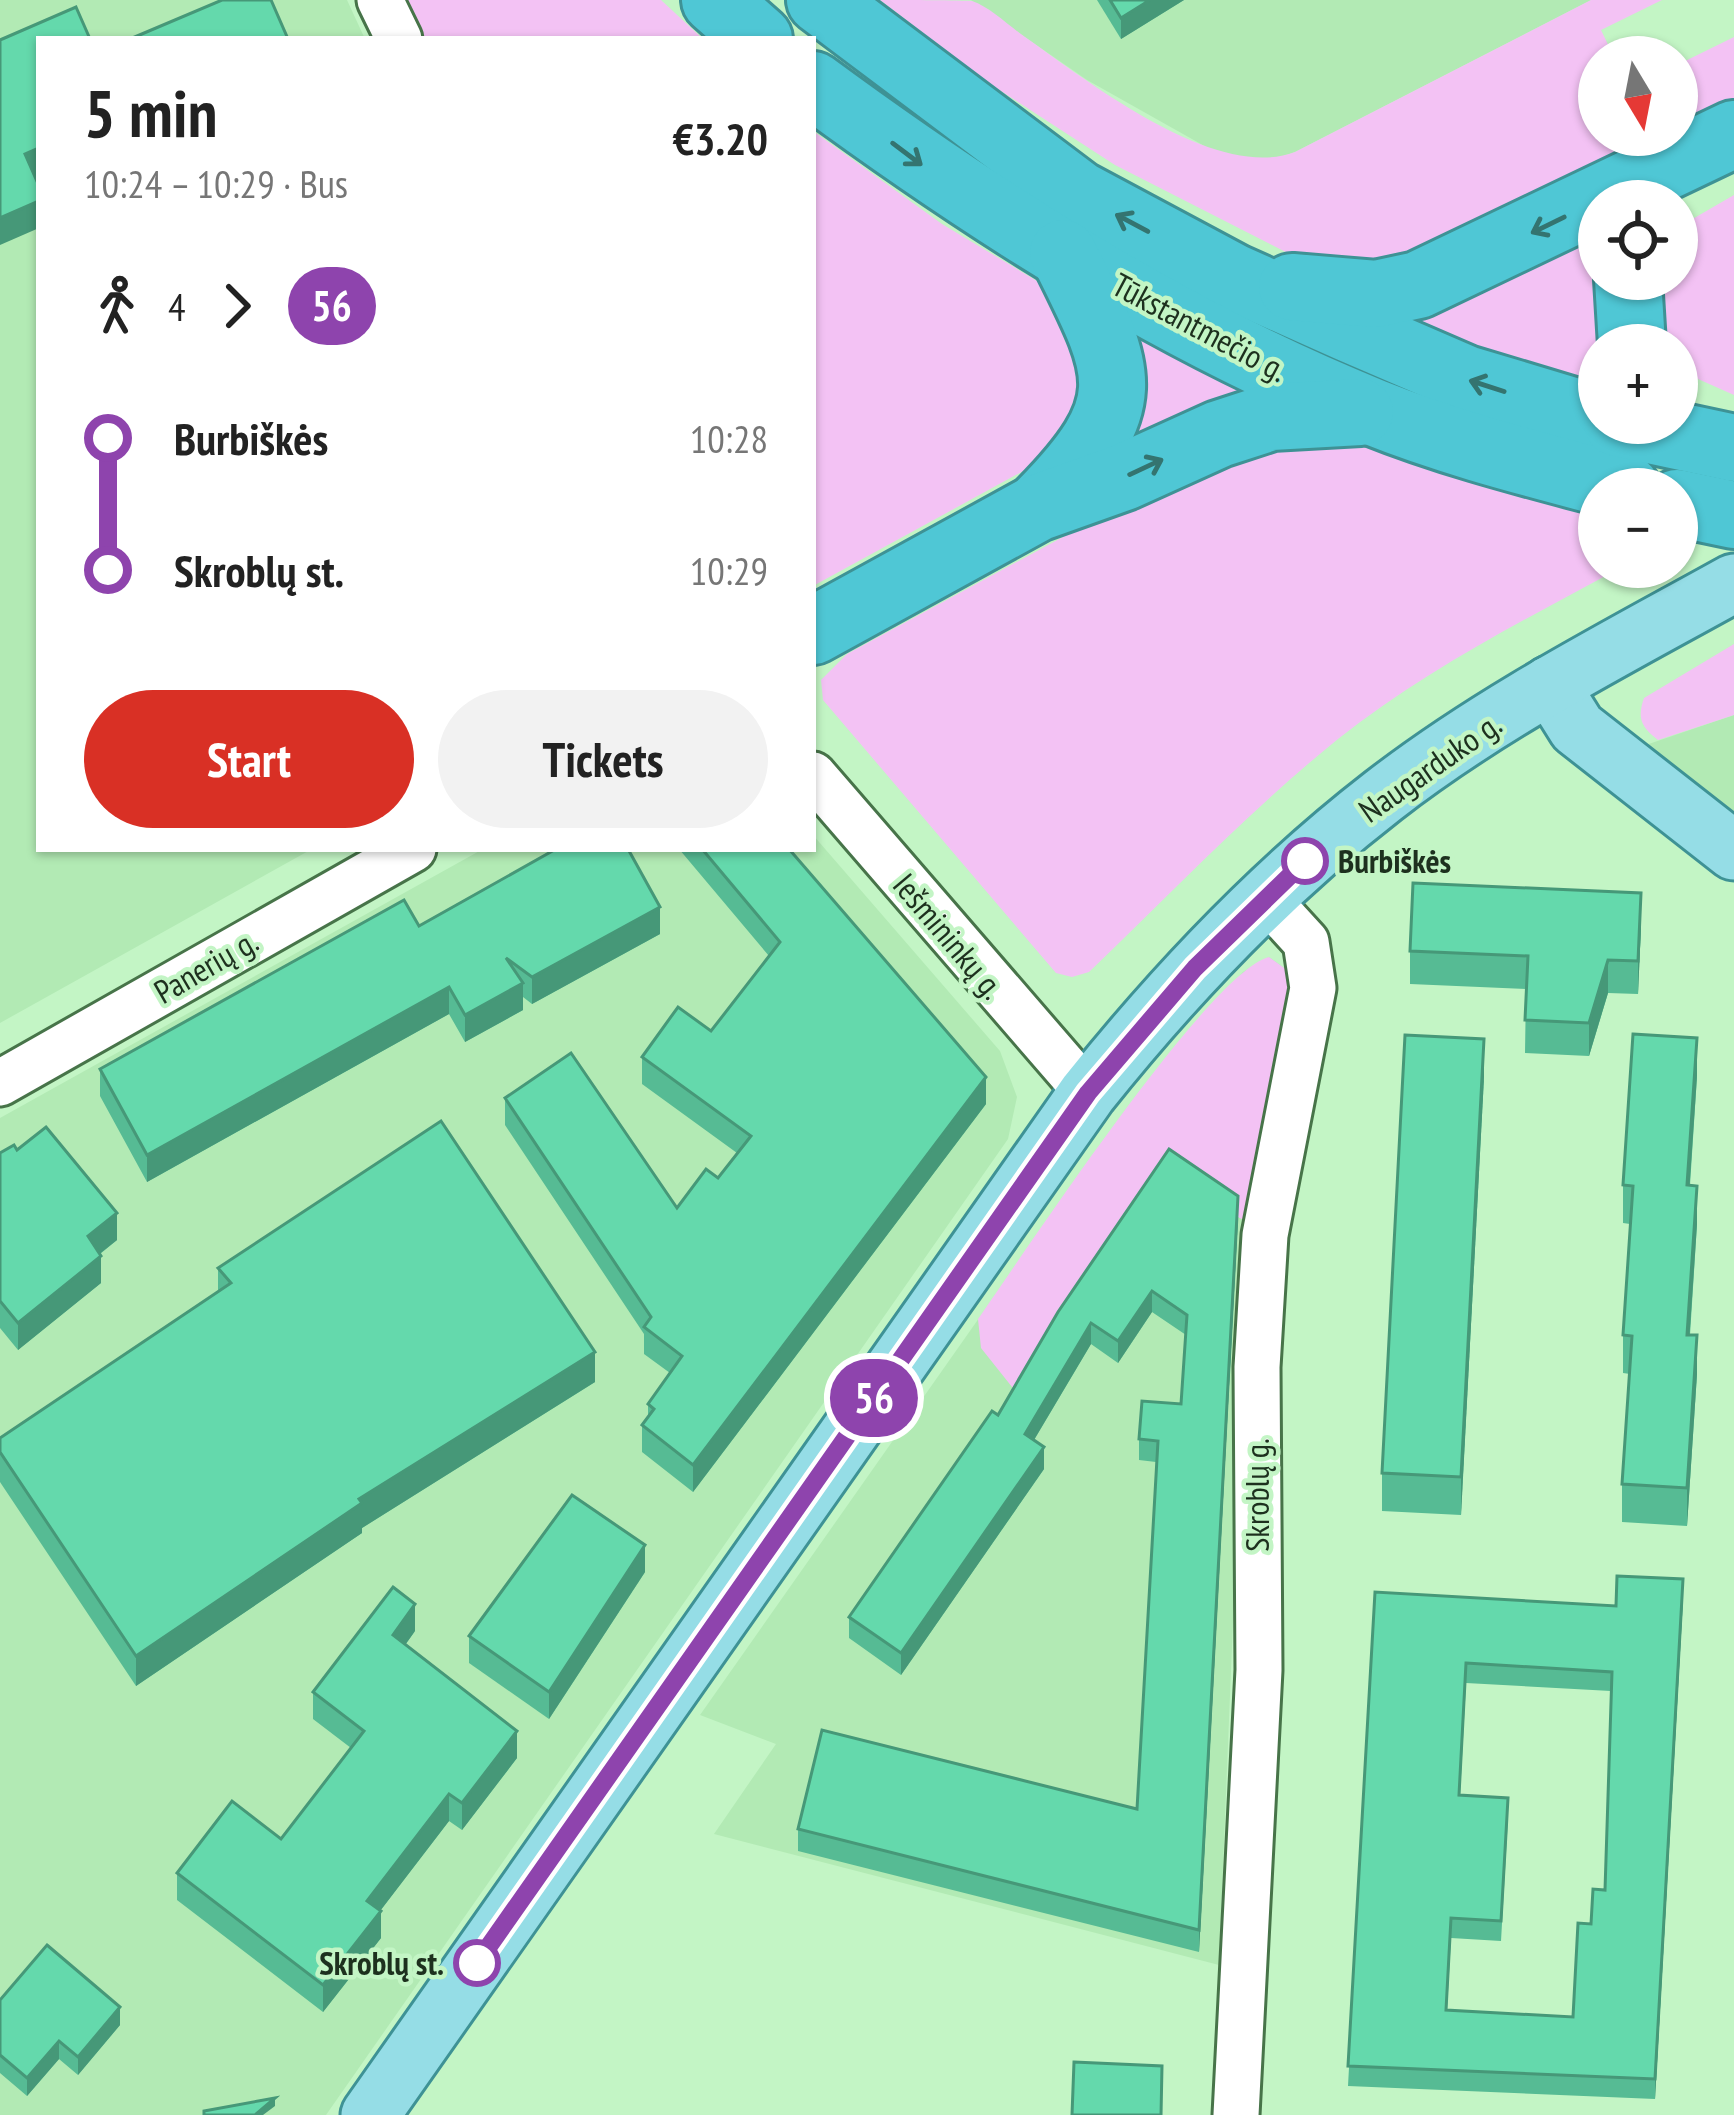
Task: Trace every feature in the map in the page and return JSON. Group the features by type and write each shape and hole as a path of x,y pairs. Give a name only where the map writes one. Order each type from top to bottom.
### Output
{"highway":[{"path":"715,0 756,36"},
{"name":"Tūkstantmečio g.","path":"820,0 1078,194 1235,278 1466,379 1578,413"},
{"name":"Tūkstantmečio g.","path":"816,87 944,182 1210,339 1373,412 1459,443 1578,476"},
{"path":"1235,278 1333,293 1376,294 1418,285 1695,164"},
{"path":"1037,508 1089,455 1107,422 1113,388 1097,321 1063,253"},
{"path":"816,629 1037,508 1271,417 1373,412"},
{"path":"1698,422 1734,447"},
{"path":"1698,440 1734,447"}],"main road":[{"name":"Naugarduko g.","path":"370,2115 1088,1093 1146,1021 1264,896 1383,796 1550,685 1734,583"},
{"path":"1550,685 1577,728 1734,850"}],"street":[{"path":"380,0 398,36"},
{"name":"Iešmininkų g.","path":"816,779 1088,1093"},
{"name":"Panerių g.","path":"0,1083 407,852"},
{"name":"Skroblų g.","path":"1236,2115 1259,1670 1257,1367 1265,1235 1313,988 1306,942 1264,896"}],"shaded area":[{"path":"0,0 347,0 364,36 36,36 36,852 307,852 0,1023"},
{"path":"407,0 661,0 700,36 424,36"},
{"path":"880,0 972,1 1154,123 1228,153 1263,158 1295,152 1591,0 1662,0 1601,30 1604,36 1578,36 1578,156 1634,156 1578,180 1578,184 1421,263 1325,272 1115,165 987,82"},
{"path":"971,0 1591,0 1295,152 1275,159 1246,160 1215,152 1087,80"},
{"path":"1734,37 1734,106 1698,124 1698,55"},
{"path":"816,133 942,224 1047,287 1071,311 1088,405 1036,464 816,584"},
{"path":"1734,195 1734,395 1698,379 1698,324 1660,324 1658,300 1698,300 1698,216"},
{"path":"1578,234 1578,300 1599,300 1599,324 1578,324 1578,385 1400,320"},
{"path":"1131,327 1263,381 1100,468"},
{"path":"1329,432 1578,503 1578,588 1584,588 1476,647 1371,714 1273,795 1089,972 1072,977 1056,973 823,700 821,680 847,654 1227,448"},
{"path":"1734,644 1734,715 1658,740 1652,735 1641,717 1644,698"},
{"path":"1734,715 1734,829 1634,749"},
{"path":"816,838 1000,1051 1017,1097 1008,1139 326,2115 0,2115 0,1118 478,852 816,852"},
{"path":"1269,957 1287,970 1289,989 1250,1206 1219,1965 714,1834 776,1744 700,1715 1126,1109 1243,972"},
{"path":"1269,957 1287,970 1289,989 1249,1223 1238,1217 1020,1397 981,1348 978,1319 1162,1061 1241,974"}],"building":[{"path":"222,0 271,0 287,36 137,36"},
{"path":"1110,0 1150,0 1121,18"},
{"path":"76,7 89,36 36,36 36,149 25,154 36,179 36,202 0,218 0,40"},
{"path":"551,852 630,852 660,907 532,977 506,958 523,983 465,1015 449,987 147,1155 100,1069 404,900 419,926"},
{"path":"705,852 792,852 986,1077 693,1465 642,1425 654,1409 648,1404 682,1356 644,1327 651,1317 505,1098 571,1053 677,1208 706,1169 718,1178 751,1136 642,1057 678,1007 711,1031 780,942"},
{"path":"1413,883 1641,893 1638,961 1608,960 1589,1023 1525,1020 1528,956 1410,951"},
{"path":"1633,1034 1697,1038 1687,1185 1697,1186 1687,1335 1697,1335 1687,1488 1622,1484 1632,1336 1623,1335 1633,1186 1623,1185"},
{"path":"1405,1035 1484,1039 1461,1477 1382,1473"},
{"path":"441,1121 595,1352 359,1499 362,1503 136,1656 0,1452 0,1438 231,1283 218,1268"},
{"path":"46,1127 117,1213 88,1236 101,1256 18,1323 0,1301 0,1153 14,1145 17,1150"},
{"path":"1169,1149 1238,1196 1199,1930 798,1829 822,1730 1137,1809 1158,1441 1139,1439 1142,1401 1181,1404 1187,1315 1152,1291 1118,1341 1091,1323 1025,1434 1044,1447 901,1653 849,1617 992,1411 998,1415 1058,1312"},
{"path":"572,1495 645,1545 549,1692 469,1636"},
{"path":"1617,1576 1683,1579 1655,2079 1348,2066 1375,1592 1616,1606","holes":["1466,1663 1612,1672 1605,1890 1593,1889 1591,1924 1578,1923 1573,2017 1446,2010 1451,1918 1501,1921 1508,1798 1459,1795"]},
{"path":"393,1587 415,1604 393,1635 517,1731 462,1803 449,1794 367,1901 381,1911 323,1985 177,1873 232,1801 281,1839 364,1731 313,1692"},
{"path":"47,1945 120,2007 78,2057 59,2041 27,2078 0,2055 0,2000"},
{"path":"1074,2062 1162,2066 1161,2115 1072,2115"},
{"path":"275,2098 255,2115 204,2115 204,2111"}],"bus line":[{"name":"56","path":"477,1963 1088,1093 1195,968 1305,861"}],"place":[{"name":"Burbiškės","path":"1305,861"},
{"name":"Skroblų st.","path":"477,1963"}]}
